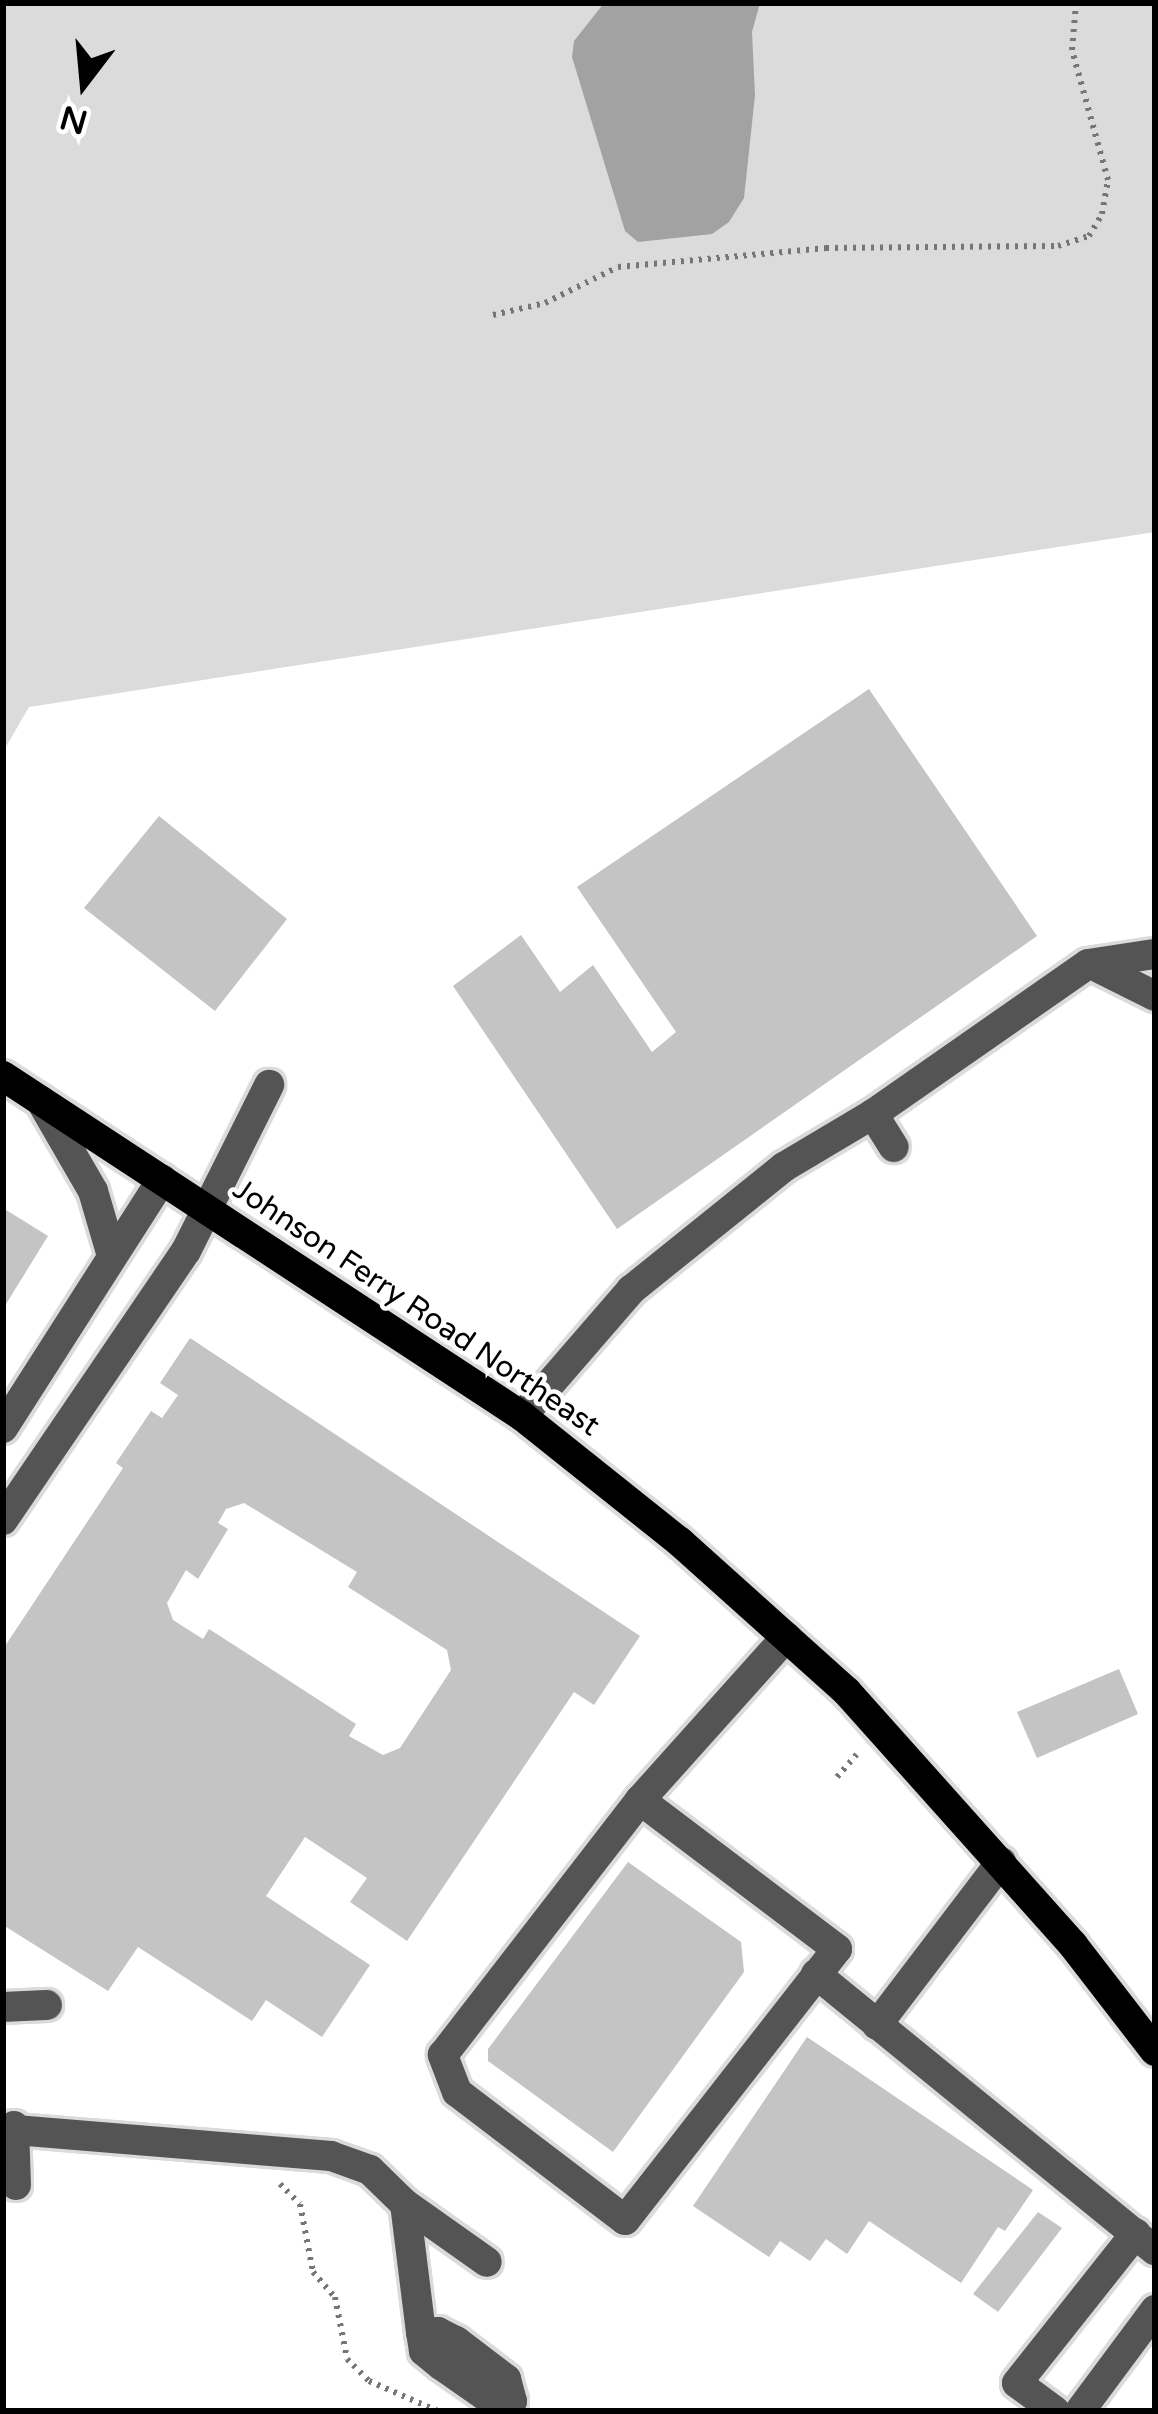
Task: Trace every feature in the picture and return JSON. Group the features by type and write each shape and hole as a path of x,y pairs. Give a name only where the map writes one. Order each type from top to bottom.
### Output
{"main road":[{"name":"Johnson Ferry Road Northeast","path":"3,1076 522,1416 680,1542 848,1692 1001,1862 1155,2051"}],"street":[{"path":"522,1416 631,1290 784,1167 873,1114 1088,964 1155,954"},
{"path":"1088,964 1144,986 1155,996"},
{"path":"3,1520 210,1210 236,1143 269,1085"},
{"path":"41,1101 93,1191 112,1256"},
{"path":"873,1114 894,1147"},
{"path":"3,1428 162,1179"},
{"path":"640,1800 837,1949 626,2220 457,2092 442,2055 640,1800 786,1636"},
{"path":"877,2025 1001,1862"},
{"path":"816,1974 1145,2242 1017,2383 1055,2411"},
{"path":"3,2007 47,2005"},
{"path":"16,2186 8,2128 332,2156 370,2170 405,2204 487,2262"},
{"path":"405,2204 421,2332 438,2332 491,2400 520,2406"},
{"path":"1079,2411 1152,2320"}],"path":[{"path":"493,316 545,303 618,267 826,248 1058,246 1089,236 1102,214 1108,180 1072,50 1076,3"},
{"path":"837,1777 857,1754"},
{"path":"275,2178 300,2204 313,2272 335,2297 346,2359 369,2381 438,2411"}],"shaded area":[{"path":"3,3 1155,3 1155,532 29,707 3,752"},
{"path":"604,3 760,3 752,32 755,95 744,198 729,222 712,234 638,242 625,231 572,57 574,41"}],"building":[{"path":"869,689 1037,936 617,1229 453,986 521,935 560,992 593,965 652,1052 676,1032 577,887"},
{"path":"159,816 287,919 215,1011 84,908"},
{"path":"3,1208 48,1236 3,1309"},
{"path":"190,1338 640,1636 594,1705 574,1692 407,1941 350,1902 367,1878 305,1837 266,1896 370,1965 322,2037 266,2000 252,2021 138,1947 108,1991 3,1925 3,1649 123,1468 116,1463 151,1411 162,1418 178,1395 160,1383","holes":["244,1503 357,1572 348,1587 447,1650 451,1670 400,1748 383,1755 349,1736 356,1724 209,1629 203,1639 173,1620 167,1603 186,1570 198,1579 228,1529 218,1523 226,1509"]},
{"path":"1119,1669 1138,1714 1037,1758 1017,1712"},
{"path":"628,1862 741,1942 744,1972 613,2152 488,2061 488,2049"},
{"path":"807,2037 1033,2190 1005,2231 998,2227 961,2283 869,2221 847,2254 826,2239 810,2261 780,2241 769,2257 693,2206"},
{"path":"1038,2212 1062,2228 998,2312 973,2294"}]}
